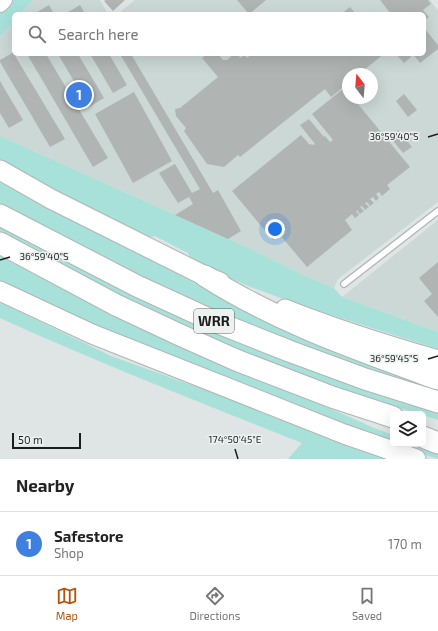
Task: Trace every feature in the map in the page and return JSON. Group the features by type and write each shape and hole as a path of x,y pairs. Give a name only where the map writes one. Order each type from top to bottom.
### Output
{"highway":[{"path":"0,170 51,199 147,243 231,293 334,341 438,379"},
{"name":"WRR","path":"0,214 137,286 211,320 330,366 438,402"},
{"name":"WRR","path":"0,243 116,305 236,360 332,397 390,416"},
{"path":"193,269 320,323 438,360"},
{"path":"0,291 92,334 344,434 416,459"},
{"path":"236,360 345,409 390,425"},
{"path":"426,427 438,430"},
{"path":"426,438 438,443"}],"main road":[{"path":"0,4 4,0"}],"lane":[{"path":"344,284 438,211"}],"shaded area":[{"path":"13,0 33,0 22,12 12,12 12,23 0,36 0,11"},
{"path":"33,0 100,0 107,12 22,12"},
{"path":"135,0 430,0 438,11 438,202 338,279 334,288 0,136 0,36 12,23 12,56 426,56 426,12 120,12"},
{"path":"0,136 334,288 342,297 438,332 438,349 303,306 248,286 191,261 188,253 155,236 145,238 0,160"},
{"path":"0,175 52,208 206,289 325,344 438,384 438,392 404,382 236,322 92,253 0,204"},
{"path":"438,220 438,332 342,297"},
{"path":"0,223 438,410 438,420 426,416 426,411 410,411 325,384 249,354 162,316 0,234"},
{"path":"0,252 172,338 390,434 390,443 118,336 0,281"},
{"path":"0,302 111,356 333,436 386,459 288,459 302,443 112,367 0,318"},
{"path":"402,447 426,447 438,451 438,459"}],"building":[{"path":"125,0 113,11 104,1"},
{"path":"237,0 266,0 251,12 247,12"},
{"path":"380,0 428,0 431,4 423,10 425,12 389,12"},
{"path":"49,5 53,12 37,12"},
{"path":"80,5 84,12 68,12"},
{"path":"350,7 354,12 344,12"},
{"path":"426,30 438,45 438,49 420,63 415,56 426,56"},
{"path":"12,53 12,56 15,56 65,139 50,147 0,60"},
{"path":"28,56 47,56 108,158 93,167"},
{"path":"59,56 79,56 104,98 89,107"},
{"path":"91,56 110,56 127,85 113,93"},
{"path":"121,56 132,56 213,193 218,190 241,231 228,239 175,215 193,204 189,197 178,203 159,173 175,164 192,193 200,189"},
{"path":"204,56 220,56 223,60 227,60 232,56 239,56 240,58 246,56 247,58 250,56 382,56 366,68 342,68 342,88 331,97 325,89 240,157 238,155 224,167 207,164 184,131 186,128 176,116 175,109 180,108 218,77 202,58"},
{"path":"398,56 410,56 411,57 404,63"},
{"path":"0,81 23,120 9,128 0,113"},
{"path":"342,90 342,104 358,104 410,167 387,185 390,189 382,196 379,192 376,194 379,198 376,201 373,197 370,199 374,203 370,206 367,202 365,203 369,207 365,210 362,206 360,207 364,211 360,214 357,210 356,211 359,215 355,218 352,214 345,220 352,230 307,267 280,235 273,240 232,191 301,135 310,145 315,144 300,125 309,119 324,137 325,136 330,142 333,140 312,114"},
{"path":"134,92 172,161 133,183 95,114"},
{"path":"404,94 417,110 408,117 396,101"},
{"path":"398,130 412,147 403,153 390,137"},
{"path":"438,262 438,317 424,301 432,294 419,278"}],"place":[{"name":"Safestore","path":"79,95"}]}
